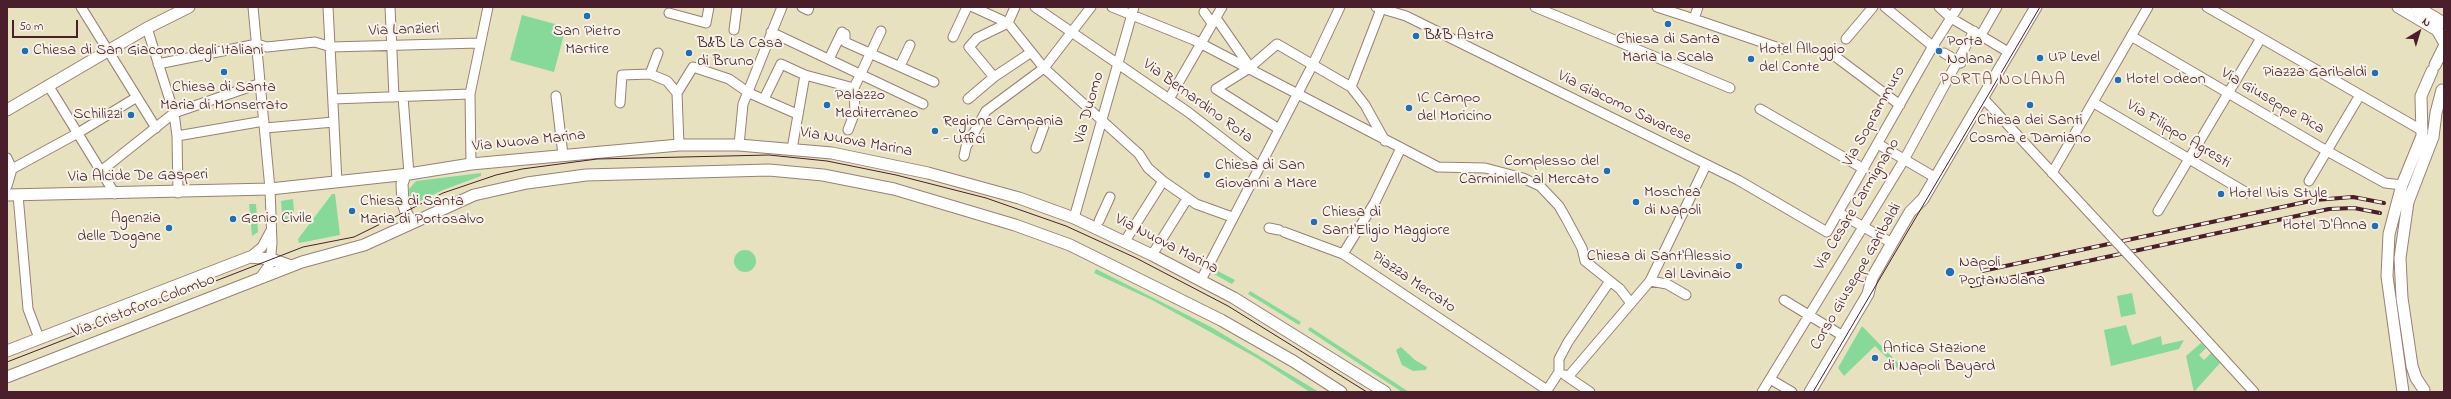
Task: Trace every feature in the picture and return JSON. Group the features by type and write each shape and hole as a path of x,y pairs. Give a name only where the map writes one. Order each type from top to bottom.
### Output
{"main road":[{"path":"169,16 180,7"},
{"path":"7,110 147,28 189,7"},
{"path":"2010,53 2036,7"},
{"path":"2398,7 2437,30 2444,42"},
{"path":"2417,7 2444,23"},
{"path":"2403,392 2387,276 2391,219 2402,185 2425,139 2421,96 2444,47"},
{"name":"Corso Giuseppe Garibaldi","path":"1811,391 1868,294 1872,278 1910,212 1924,199 2010,53"},
{"path":"2425,391 2416,378 2412,366 2399,276 2408,202 2425,139 2442,90"},
{"name":"Via Nuova Marina","path":"270,189 407,175 471,164 679,145 739,145 792,148 832,153 922,171 1019,198 1074,218 1125,241 1234,298 1386,392"},
{"path":"250,257 271,259 291,266 352,249 474,195 527,183 586,175 768,170 852,180 946,204 1015,225 1070,245 1221,320 1293,361 1341,392"},
{"path":"407,175 402,184 403,203 407,215 413,222"},
{"name":"Via Alcide De Gasperi","path":"7,195 115,194 270,189"},
{"name":"Via Cristoforo Colombo","path":"7,351 250,257"},
{"name":"Via Cristoforo Colombo","path":"7,377 259,280 291,266"},
{"path":"2406,392 2415,388 2425,391"}],"street":[{"path":"81,7 156,128"},
{"path":"253,7 270,189 271,229 271,259 267,269 259,280"},
{"path":"328,7 337,182"},
{"path":"390,7 392,46 407,175"},
{"path":"471,164 470,94 479,43 488,7"},
{"path":"669,13 706,23 709,7"},
{"path":"734,30 737,7"},
{"path":"739,145 744,104 781,7"},
{"path":"953,37 967,7"},
{"path":"973,7 1008,24 1044,68 1139,154 1163,181 1187,199 1206,208 1232,217"},
{"path":"994,77 969,47 977,38 1008,24 1016,7"},
{"name":"Via Bernardino Rota","path":"1034,7 1118,63 1258,166"},
{"path":"964,156 966,147 986,111 1044,68 1073,33 1091,7"},
{"path":"1112,7 1133,11 1201,43 1385,141 1438,166 1485,168 1523,178 1540,186 1559,206 1582,248 1585,261 1610,281 1630,302"},
{"path":"1200,280 1258,166 1298,94 1340,7"},
{"path":"1535,7 1730,88"},
{"path":"1657,7 1782,49"},
{"path":"1694,19 1698,7"},
{"path":"1846,39 1873,7"},
{"path":"1886,7 1934,47"},
{"path":"1939,7 1951,18 2010,53"},
{"name":"Via Soprammuro","path":"1827,232 1958,7"},
{"name":"Via Cesare Carmignano","path":"1762,392 1864,227 1960,62 1978,33 1997,7"},
{"path":"2052,173 2094,103 2148,7"},
{"path":"2207,7 2360,95 2425,139"},
{"path":"1351,87 1378,8"},
{"name":"Via Giacomo Savarese","path":"1378,8 1406,16 1738,180 1827,232"},
{"name":"Via Duomo","path":"1074,218 1133,11"},
{"path":"1204,12 1217,16 1249,68"},
{"path":"1168,99 1217,16"},
{"path":"147,28 174,113 177,136 178,192"},
{"path":"848,130 855,112 854,92 860,74 881,31"},
{"path":"771,32 923,104"},
{"path":"830,59 843,33 845,42 934,82"},
{"name":"Via Giuseppe Pica","path":"2131,36 2228,94 2385,183 2402,185"},
{"path":"2158,211 2261,38"},
{"name":"Via Lanzieri","path":"158,64 257,44 267,46 315,42 331,47 479,43"},
{"path":"1279,129 1216,89 1249,68 1277,44 1351,87 1365,105 1385,141"},
{"path":"900,66 910,45"},
{"path":"968,99 994,77 1030,52"},
{"path":"650,74 658,53"},
{"path":"1944,53 1960,62"},
{"path":"1836,57 1900,105"},
{"path":"764,99 781,64 805,75 854,92"},
{"path":"679,145 677,93 693,68 729,79 749,93 797,114"},
{"path":"620,103 622,75 650,74 666,81 677,93"},
{"path":"792,148 805,75"},
{"path":"101,171 174,113 261,83"},
{"path":"48,85 115,194"},
{"path":"333,99 470,94"},
{"path":"2309,181 2360,95"},
{"path":"12,169 78,133 136,96"},
{"path":"556,96 563,155"},
{"path":"1983,98 2254,392"},
{"name":"Via Filippo Agresti","path":"2094,103 2247,193"},
{"path":"1760,109 1864,169"},
{"path":"177,136 264,124 334,122"},
{"path":"1036,148 1044,126"},
{"path":"1878,144 1936,178"},
{"path":"1344,254 1375,202 1401,148"},
{"path":"7,158 12,169 7,186"},
{"path":"1568,377 1630,302 1650,281 1706,165"},
{"path":"1125,241 1163,181"},
{"path":"18,195 28,309 38,338"},
{"path":"1099,221 1110,197"},
{"path":"1152,255 1187,199"},
{"path":"1838,213 1892,244"},
{"name":"Piazza Mercato","path":"1269,228 1282,231 1344,254 1546,391 1559,372 1559,359 1568,342 1610,281"},
{"path":"250,257 262,247 271,229"},
{"path":"1650,281 1667,284 1686,295"},
{"path":"1784,300 1843,336"},
{"path":"1559,372 1590,392"},
{"path":"1770,379 1792,392"}],"green space":[{"path":"522,15 566,27 554,72 510,60"},
{"path":"481,173 481,176 443,190 410,206 409,189 416,181"},
{"path":"332,194 335,194 340,235 299,243 298,239"},
{"path":"293,199 294,213 283,225 281,201"},
{"path":"249,204 256,204 258,232 252,236"},
{"path":"741,250 749,250 756,257 756,265 749,272 741,272 734,265 734,257"},
{"path":"1096,269 1211,327 1319,392 1310,392 1257,358 1203,328 1152,300 1094,273"},
{"path":"1214,269 1235,280 1232,284 1212,273"},
{"path":"1250,291 1301,322 1299,325 1248,294"},
{"path":"2132,293 2136,314 2121,317 2117,296"},
{"path":"2126,325 2132,345 2161,336 2162,345 2184,340 2179,349 2111,366 2104,330"},
{"path":"1862,326 1902,367 1899,370 1875,346 1844,376 1838,368"},
{"path":"1310,327 1409,392 1402,392 1308,330"},
{"path":"2201,343 2206,348 2199,355 2204,360 2211,353 2220,363 2194,392 2186,356"},
{"path":"1401,347 1415,360 1427,367 1426,370 1413,371 1402,365 1396,350"}],"tram line":[{"path":"1813,392 2040,7"},
{"path":"7,362 303,247 354,237 443,193 496,175 522,169 597,159 769,155 827,161 896,175 986,198 1066,226 1136,258 1228,306 1367,392"}],"railway":[{"path":"1982,271 2315,200 2353,197 2384,203"},
{"path":"1972,286 2329,209 2354,208 2380,213"}],"place":[{"name":"San Pietro Martire","path":"587,16"},
{"name":"Chiesa di Santa Maria la Scala","path":"1668,24"},
{"name":"B&B Astra","path":"1416,36"},
{"name":"Chiesa di San Giacomo degli Italiani","path":"25,51"},
{"name":"Porta Nolana","path":"1939,51"},
{"name":"B&B La Casa di Bruno","path":"689,53"},
{"name":"UP Level","path":"2040,58"},
{"name":"Hotel Alloggio del Conte","path":"1751,59"},
{"name":"Chiesa di Santa Maria di Monserrato","path":"224,72"},
{"name":"Piazza Garibaldi","path":"2375,73"},
{"name":"Hotel Odeon","path":"2118,80"},
{"name":"Palazzo Mediterraneo","path":"827,105"},
{"name":"Chiesa dei Santi Cosma e Damiano","path":"2030,105"},
{"name":"IC Campo del Moricino","path":"1409,108"},
{"name":"Schilizzi","path":"131,115"},
{"name":"Regione Campania - Uffici","path":"935,131"},
{"name":"Complesso del Carminiello al Mercato","path":"1607,171"},
{"name":"Chiesa di San Giovanni a Mare","path":"1207,175"},
{"name":"Hotel Ibis Style","path":"2221,194"},
{"name":"Moschea di Napoli","path":"1636,202"},
{"name":"Chiesa di Santa Maria di Portosalvo","path":"352,211"},
{"name":"Genio Civile","path":"233,219"},
{"name":"Chiesa di Sant'Eligio Maggiore","path":"1314,222"},
{"name":"Hotel D'Anna","path":"2375,226"},
{"name":"Agenzia delle Dogane","path":"169,228"},
{"name":"Chiesa di Sant'Alessio al Lavinaio","path":"1739,266"},
{"name":"Napoli Porta Nolana","path":"1950,272"},
{"name":"Antica Stazione di Napoli Bayard","path":"1875,358"}],"district":[{"name":"PORTA NOLANA","path":"2003,81"}]}
